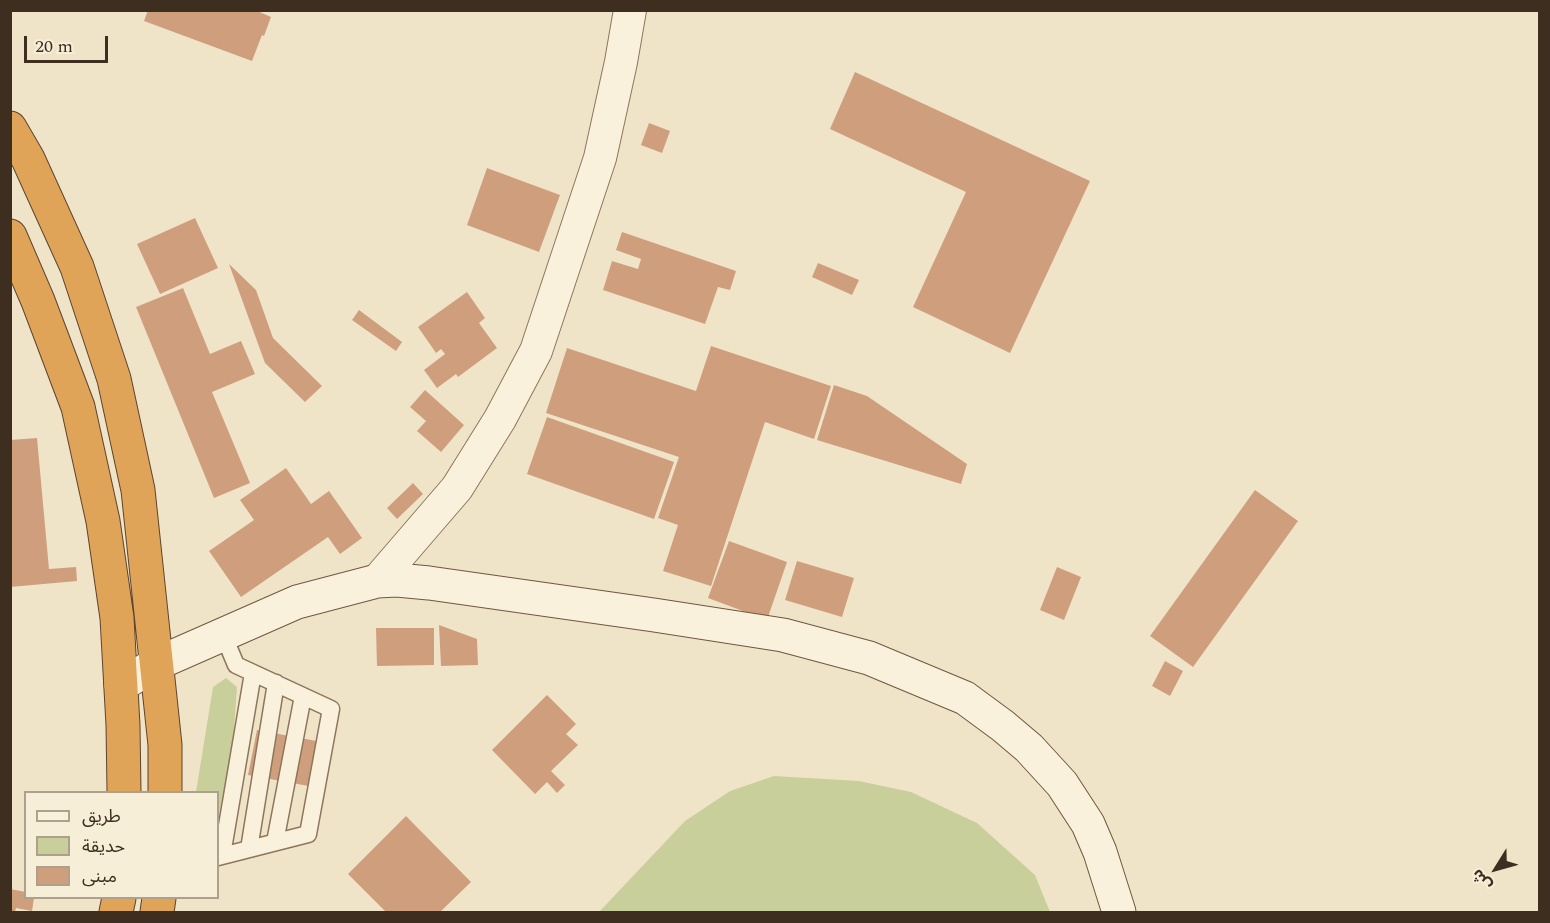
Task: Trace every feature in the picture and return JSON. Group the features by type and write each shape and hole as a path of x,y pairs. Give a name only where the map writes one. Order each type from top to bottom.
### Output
{"highway":[{"path":"10,128 28,159 77,267 114,379 138,490 165,745 165,791"},
{"path":"10,236 38,301 78,407 104,521 117,618 124,791"}],"street":[{"path":"377,581 457,488 500,419 536,351 600,158 630,10"},
{"path":"121,686 156,664 297,602 377,581 429,583 783,636 869,658 965,698 1004,726 1029,748 1062,784 1088,824 1100,852 1119,912"}],"lane":[{"path":"223,634 236,665 330,709 308,834 220,856 253,673"},
{"path":"249,849 276,683"},
{"path":"275,842 303,696"}],"green space":[{"path":"226,678 237,687 233,743 219,815 219,791 196,791 213,687"},
{"path":"774,776 859,781 911,792 977,823 1035,875 1050,912 599,912 685,821 730,791"}],"building":[{"path":"148,10 255,10 271,17 252,61 144,21"},
{"path":"855,72 1090,181 1010,353 913,307 966,192 830,129"},
{"path":"649,123 670,131 662,153 641,145"},
{"path":"487,168 560,195 539,252 467,225"},
{"path":"195,218 218,268 160,294 137,244"},
{"path":"622,232 736,271 730,290 718,287 705,324 603,290 612,261 638,269 641,259 616,250"},
{"path":"818,263 859,280 852,295 812,277"},
{"path":"229,264 256,290 273,338 322,386 305,402 265,363"},
{"path":"183,288 210,354 241,341 255,374 212,392 250,483 214,498 136,307"},
{"path":"467,292 485,318 479,323 497,348 458,377 456,374 437,388 424,370 445,354 441,349 436,353 418,327"},
{"path":"359,310 402,342 396,351 352,320"},
{"path":"711,346 831,386 814,439 765,422 711,586 663,571 678,525 658,518 679,457 546,413 567,348 696,391"},
{"path":"834,385 867,396 967,464 961,484 817,440"},
{"path":"425,390 464,425 441,452 417,431 426,421 410,407"},
{"path":"547,417 674,462 654,519 527,474"},
{"path":"37,438 49,569 76,567 77,581 10,587 10,440"},
{"path":"286,468 311,504 329,491 362,538 340,554 328,537 241,597 209,551 254,520 240,500"},
{"path":"413,483 423,494 397,519 387,508"},
{"path":"1255,490 1298,521 1193,667 1150,636"},
{"path":"729,541 787,562 767,620 708,598"},
{"path":"797,561 854,578 842,617 785,600"},
{"path":"1057,567 1081,577 1064,620 1040,610"},
{"path":"439,625 477,639 478,665 441,666"},
{"path":"376,628 434,628 434,665 377,666"},
{"path":"1165,661 1183,671 1170,696 1152,686"},
{"path":"547,695 576,724 566,734 578,745 551,771 565,785 557,793 547,782 535,794 492,750"},
{"path":"257,730 322,742 314,787 248,775"},
{"path":"406,816 471,882 440,912 386,912 348,874"},
{"path":"10,889 24,892 24,899 34,899 32,911 16,908 15,912 10,912"}]}
